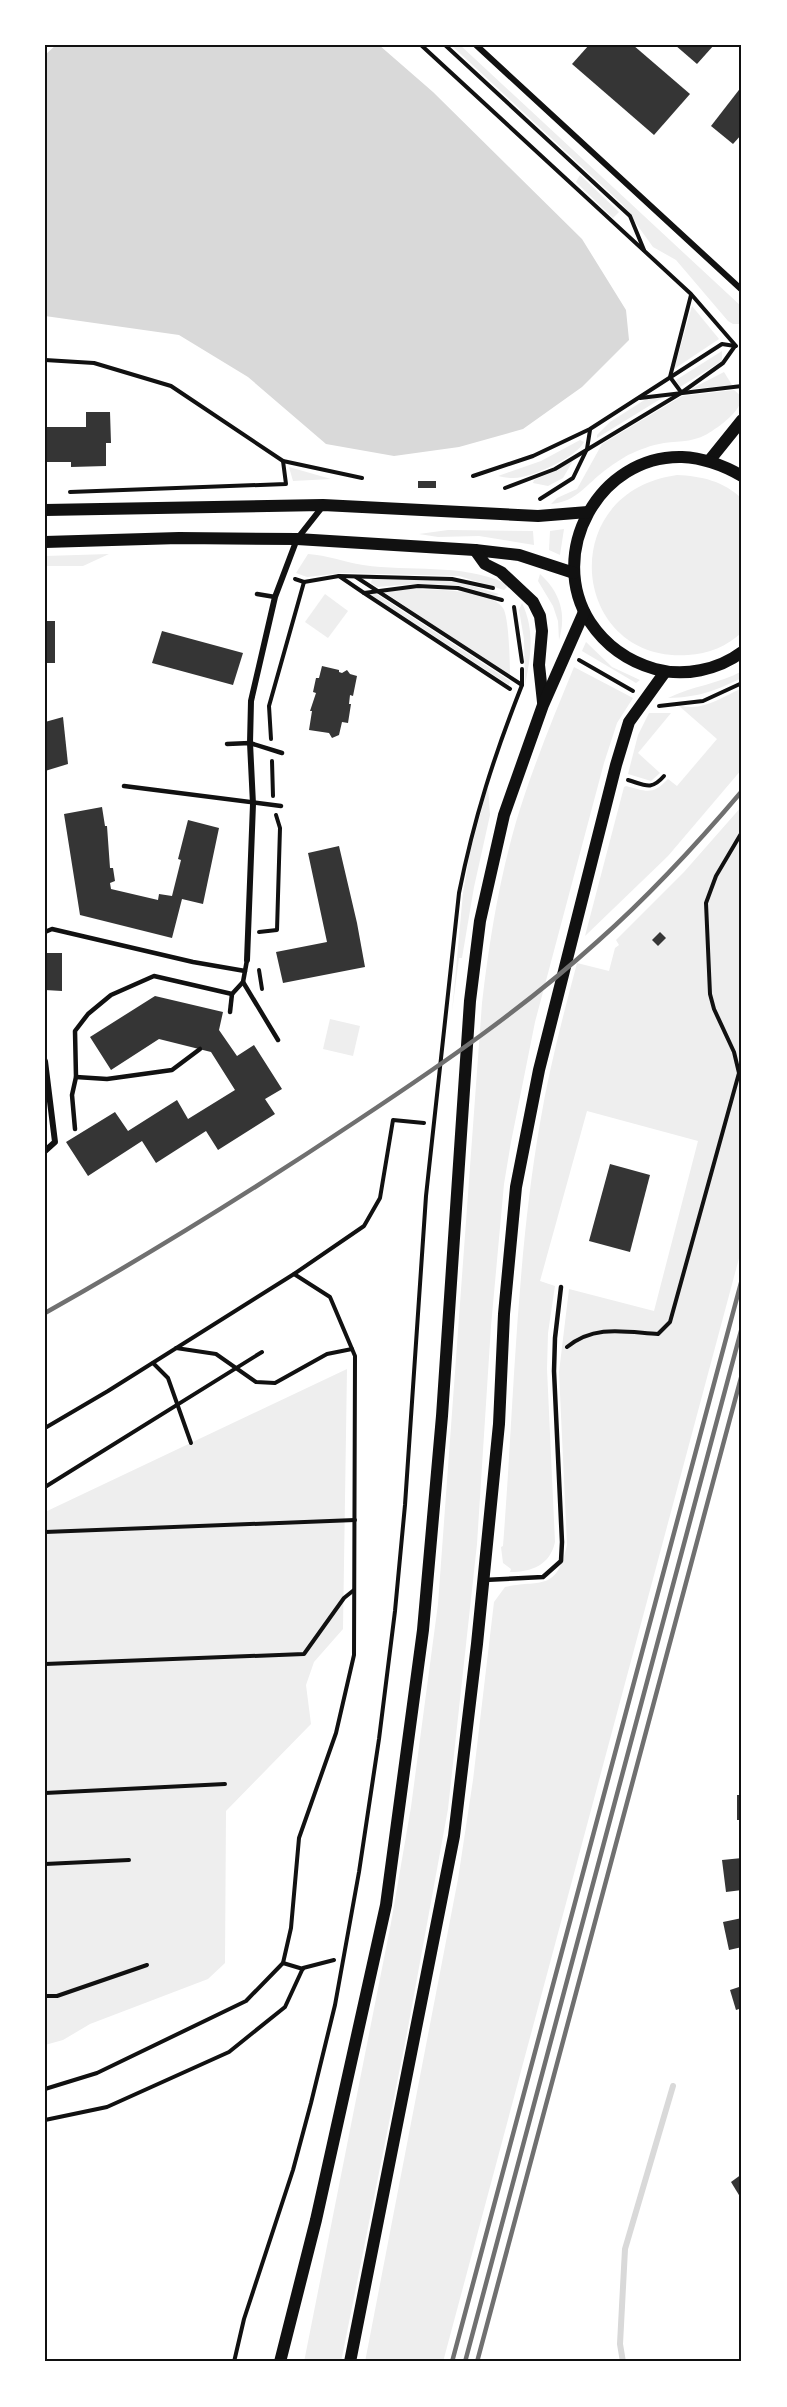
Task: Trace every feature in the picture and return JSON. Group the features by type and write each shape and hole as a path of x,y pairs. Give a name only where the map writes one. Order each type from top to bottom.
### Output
{"main road":[{"path":"709,460 742,420"},
{"path":"742,476 709,460 680,457 653,461 627,472 604,489 588,512 576,542 574,573 577,593 584,612 598,634 617,652 640,665 665,672 699,671 732,660 742,652"},
{"path":"45,510 323,505 538,516 588,512"},
{"path":"45,542 178,537 297,539 475,550 519,555 574,573"},
{"path":"475,550 485,564 501,572 533,602 540,615 542,632 539,665 543,705"},
{"path":"280,2362 316,2220 386,1905 423,1630 442,1416 458,1155 474,960 480,921 504,815 543,705 584,612"},
{"path":"350,2362 454,1836 484,1580 499,1424 504,1314 516,1187 539,1070 613,776 629,722 665,672"}],"street":[{"path":"476,45 742,290"},
{"path":"247,960 254,804 250,743 251,701 275,597 297,539 323,505"},
{"path":"45,1061 55,1142 45,1150"}],"lane":[{"path":"257,594 275,597"},
{"path":"226,744 250,743 282,753"},
{"path":"124,786 281,807"},
{"path":"45,932 52,929 193,962 245,971"},
{"path":"230,1012 232,994 243,982 247,960"},
{"path":"75,1129 72,1095 76,1077 75,1031 88,1014 111,995 154,976 232,994"},
{"path":"243,982 278,1040"},
{"path":"76,1077 107,1079 172,1070 200,1049"},
{"path":"484,1580 543,1577 561,1561 554,1371 561,1287"}],"path":[{"path":"421,45 691,294 736,346"},
{"path":"445,45 630,216 646,253"},
{"path":"681,393 670,377 691,294"},
{"path":"473,476 533,456 590,429 722,344 736,346"},
{"path":"505,488 555,468 681,393 723,363 736,346"},
{"path":"45,360 94,363 171,386 283,461 362,478"},
{"path":"637,399 742,386"},
{"path":"538,507 540,499 573,478 587,449 590,429"},
{"path":"68,492 286,484 283,461"},
{"path":"284,575 304,582 339,576 452,579 494,588 504,598 458,588 418,586 364,593"},
{"path":"339,576 510,689"},
{"path":"356,577 522,685"},
{"path":"258,942 259,932 277,930 280,828 274,807 269,706 304,582"},
{"path":"234,2362 244,2319 293,2170 311,2103 335,2005 359,1872 379,1739 394,1611 405,1494 426,1196 459,893 484,784 522,685 522,658 512,604"},
{"path":"576,658 635,693"},
{"path":"656,704 659,706 703,701 742,683"},
{"path":"613,776 649,786 656,785 664,776"},
{"path":"554,1371 568,1346 580,1338 601,1330 658,1334 670,1322 739,1073 735,1052 714,1009 710,994 706,903 716,876 742,832"},
{"path":"257,961 262,989"},
{"path":"45,1428 294,1274 364,1226 380,1198 393,1120 424,1123"},
{"path":"45,2089 97,2073 246,2001 283,1963 291,1928 299,1838 336,1733 354,1655 356,1356 330,1297 294,1274"},
{"path":"175,1348 216,1354 256,1382 275,1383 327,1354 352,1349"},
{"path":"45,1487 262,1352"},
{"path":"153,1363 168,1378 191,1443"},
{"path":"45,1532 355,1521"},
{"path":"45,1664 304,1654 344,1598 354,1589"},
{"path":"45,1792 225,1784"},
{"path":"45,1864 129,1860"},
{"path":"283,1963 303,1969 334,1960"},
{"path":"45,1996 57,1996 147,1965"},
{"path":"45,2120 107,2107 229,2052 285,2007 303,1969"}],"shaded area":[{"path":"56,45 379,45 433,92 582,239 626,310 629,340 582,387 523,429 459,447 394,456 326,444 248,377 179,335 45,316 45,55"},
{"path":"451,45 460,45 742,307 742,324 733,324 728,321 676,260 653,247 622,204"},
{"path":"580,175 619,212 613,218 576,182"},
{"path":"692,306 719,339 674,369"},
{"path":"722,351 722,361 680,387 676,380"},
{"path":"724,372 732,385 691,389"},
{"path":"734,390 742,397 735,412 706,435 654,445 632,453 609,467 571,498 551,504 557,498 577,489 602,444 682,396"},
{"path":"662,398 597,438 597,435 610,422 646,399"},
{"path":"580,440 584,442 580,448 547,469 519,478 498,476 541,461"},
{"path":"574,459 563,478 548,486 533,483 534,480 559,469"},
{"path":"289,467 331,479 293,481"},
{"path":"677,475 712,481 728,488 742,499 742,632 717,648 688,655 649,650 619,633 600,606 592,574 595,542 610,511 637,488"},
{"path":"564,529 560,555 549,550 550,531"},
{"path":"448,530 533,531 534,545 479,536 438,537 419,534"},
{"path":"109,554 83,566 45,566 45,556"},
{"path":"308,554 381,567 452,570 488,577 505,583 507,587 504,590 459,576 342,573 307,577 296,573"},
{"path":"540,574 553,588 560,604 562,621 559,640 558,621 553,606 538,581"},
{"path":"372,579 455,581 499,594 495,596 458,585 414,584 377,587 371,583"},
{"path":"410,589 460,591 496,601 503,608 507,621 510,676 384,592"},
{"path":"375,593 510,681 509,685 370,594"},
{"path":"325,594 348,611 328,638 305,622"},
{"path":"522,603 529,623 531,644 525,685 524,639 519,610"},
{"path":"586,642 612,667 640,680 636,683 582,651"},
{"path":"574,667 633,698 617,723 604,763 535,1022 511,1142 504,1184 491,1326 477,1544 448,1809 407,2033 341,2362 304,2362 391,1923 411,1807 438,1604 482,1003 491,934 516,822 536,763"},
{"path":"742,671 742,678 715,690 698,695 668,698 724,679"},
{"path":"742,688 742,769 668,856 585,936 624,787 648,791 658,788 668,779 677,786 717,739 678,705 695,707 703,705 719,700"},
{"path":"649,713 671,713 638,753 660,773 651,781 628,774 638,735"},
{"path":"488,786 490,815 474,887 462,958 459,958 452,1012 463,893 470,852"},
{"path":"742,806 742,1247 443,2362 365,2362 458,1879 473,1780 494,1602 505,1587 538,1583 552,1577 558,1571 567,1545 559,1372 569,1289 654,1311 698,1141 587,1111 540,1281 555,1286 548,1333 547,1369 555,1542 549,1556 539,1566 526,1571 510,1572 511,1569 503,1563 501,1547 503,1546 521,1281 532,1175 557,1043 577,963 609,971 615,948 619,945 616,940 684,872"},
{"path":"330,1019 360,1026 353,1056 323,1049"},
{"path":"347,1369 343,1629 314,1662 306,1685 311,1724 226,1811 225,1963 208,1979 90,2024 63,2040 45,2045 45,1512"}],"building":[{"path":"589,45 633,45 690,94 654,135 572,64"},
{"path":"675,45 714,45 697,64"},
{"path":"742,86 742,134 733,144 711,126"},
{"path":"86,412 110,412 111,443 106,443 106,466 71,467 71,462 47,462 47,427 86,427"},
{"path":"418,481 436,481 436,488 418,488"},
{"path":"45,621 55,621 55,663 45,663"},
{"path":"162,631 243,653 233,685 152,663"},
{"path":"322,666 339,670 342,673 347,670 350,674 357,676 353,696 350,695 348,723 342,722 339,735 332,738 329,733 309,730 312,711 310,711 316,693 313,692"},
{"path":"63,717 68,764 45,771 45,722"},
{"path":"102,807 105,826 107,826 110,868 113,868 115,881 110,883 111,889 158,900 159,894 172,896 188,820 219,828 203,904 182,899 172,938 80,915 64,814"},
{"path":"339,846 365,967 283,983 276,952 327,942 308,853"},
{"path":"660,932 666,938 658,946 652,940"},
{"path":"45,953 62,953 62,991 45,990"},
{"path":"155,996 223,1012 219,1030 237,1056 254,1045 282,1089 265,1099 275,1114 218,1150 206,1131 156,1163 142,1141 88,1176 66,1142 115,1112 128,1131 177,1100 188,1119 235,1090 211,1052 159,1039 111,1070 90,1037"},
{"path":"610,1164 650,1175 630,1252 589,1241"},
{"path":"737,1795 742,1795 742,1820 737,1820"},
{"path":"742,1858 742,1890 726,1892 722,1860"},
{"path":"742,1918 742,1947 729,1950 723,1922"},
{"path":"742,1986 742,2008 736,2010 730,1990"},
{"path":"742,2174 742,2200 731,2182"}],"waterway":[{"path":"623,2362 620,2344 625,2249 673,2086"}],"railway":[{"path":"45,1313 164,1243 281,1170 420,1078 511,1013 570,966 636,906 742,791"},
{"path":"452,2362 742,1279"},
{"path":"465,2362 742,1327"},
{"path":"477,2362 742,1374"}]}
